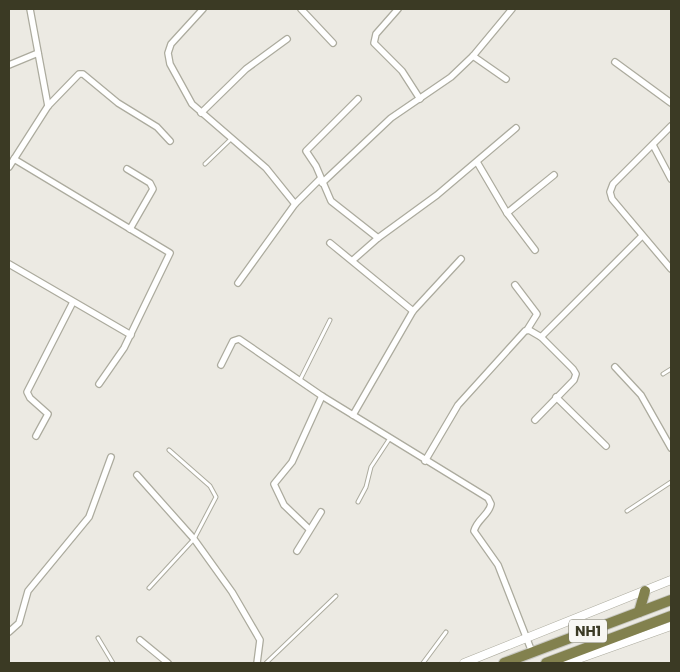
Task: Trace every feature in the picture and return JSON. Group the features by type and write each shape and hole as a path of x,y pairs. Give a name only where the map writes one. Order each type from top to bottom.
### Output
{"highway":[{"path":"639,612 645,591"},
{"name":"NH1","path":"504,663 671,600"},
{"name":"NH1","path":"546,663 671,616"}],"street":[{"path":"30,9 48,106"},
{"path":"203,9 171,44 168,53 170,64 187,98 201,113 276,178 295,204"},
{"path":"301,9 333,43"},
{"path":"398,9 376,34 374,43 402,71 420,99"},
{"path":"238,283 295,204 381,127 446,81 473,56 512,9"},
{"path":"201,113 246,70 287,39"},
{"path":"9,65 38,53"},
{"path":"473,56 506,79"},
{"path":"615,62 671,103"},
{"path":"9,167 48,106 77,74 82,74 118,103 157,127 170,141"},
{"path":"358,99 307,149 334,206 378,238"},
{"path":"671,126 613,184 610,192 612,199 671,269"},
{"path":"353,260 378,238 477,162 516,128"},
{"path":"652,145 671,179"},
{"path":"14,159 168,251 170,255 120,356 99,384"},
{"path":"477,162 507,214 535,250"},
{"path":"128,169 150,183 153,188 130,229"},
{"path":"507,214 554,175"},
{"path":"541,337 642,236"},
{"path":"330,243 414,311"},
{"path":"353,415 414,311 461,259"},
{"path":"9,264 131,335"},
{"path":"425,460 458,405 527,330 537,314 515,285"},
{"path":"36,436 48,414 30,398 28,392 73,302"},
{"path":"527,330 541,337 575,372 574,380 535,420"},
{"path":"221,365 233,341 239,339 322,396 490,502 490,509 478,521 474,531 498,565 532,652"},
{"path":"615,367 640,395 671,448"},
{"path":"308,529 284,505 274,484 292,462 322,396"},
{"path":"556,398 606,446"},
{"path":"9,632 19,623 28,591 89,517 111,457"},
{"path":"137,475 194,539 232,592 258,635 260,646 257,663"},
{"path":"297,551 308,529 321,512"},
{"path":"464,663 671,580"},
{"path":"567,663 671,626"},
{"path":"140,640 168,663"}],"lane":[{"path":"205,164 232,138"},
{"path":"300,380 330,320"},
{"path":"663,374 671,369"},
{"path":"358,502 366,487 371,467 390,438"},
{"path":"149,588 194,539 215,502 215,492 169,450"},
{"path":"627,512 671,482"},
{"path":"266,663 336,596"},
{"path":"423,663 446,632"},
{"path":"98,638 113,663"}]}
